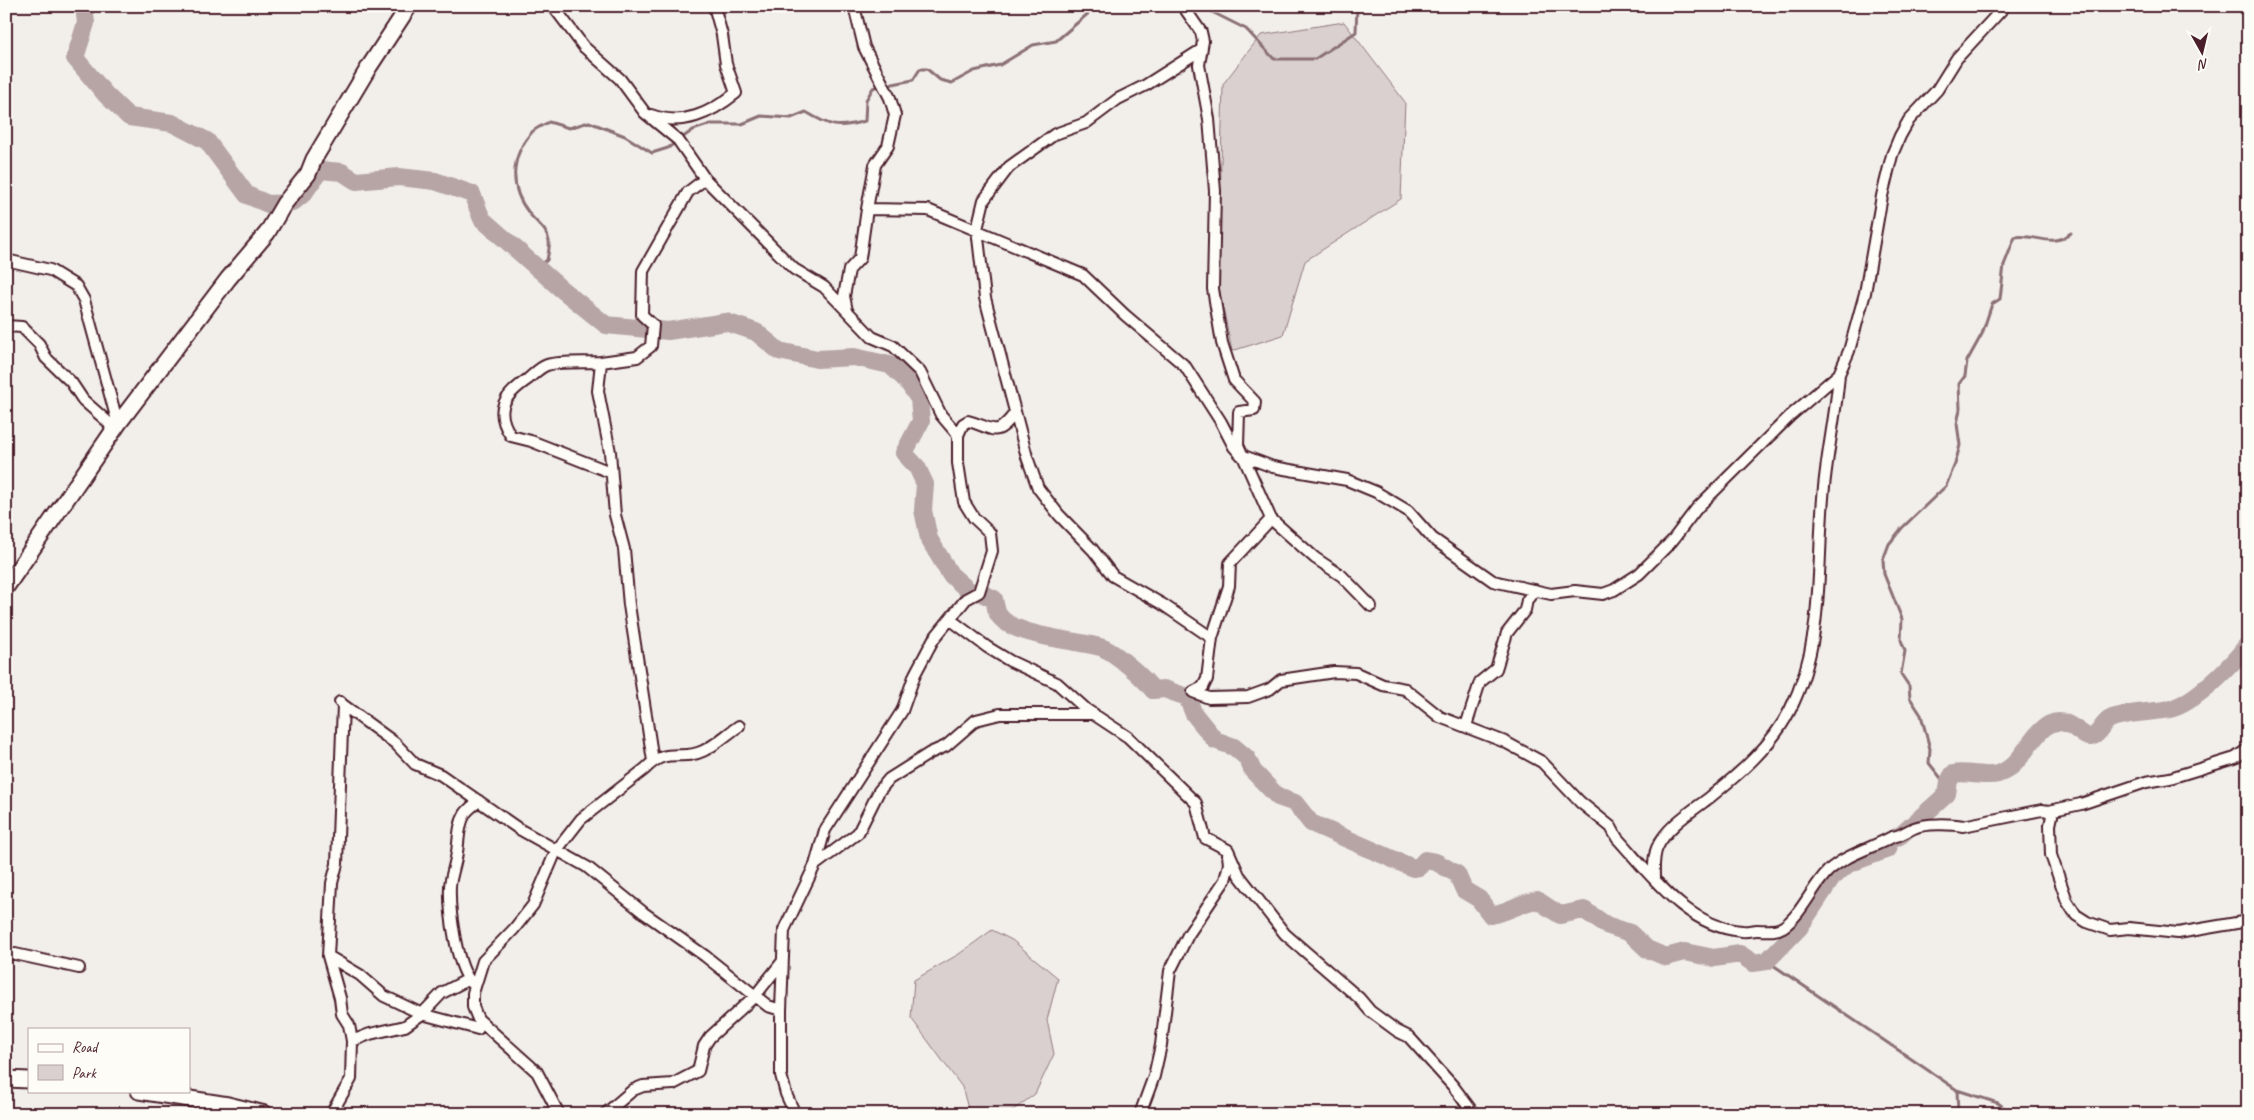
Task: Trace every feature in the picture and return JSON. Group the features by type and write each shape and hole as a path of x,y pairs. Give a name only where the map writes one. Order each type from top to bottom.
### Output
{"street":[{"path":"6,587 116,428 228,279 267,233 284,204 298,189 359,84 409,6"},
{"path":"553,6 584,46 620,79 645,113 678,140 705,179 794,269 824,287 872,337 893,346 920,372 941,416 958,435"},
{"path":"645,113 662,119 697,118 718,107 736,93 726,64 722,35 714,6"},
{"path":"848,311 844,296 849,270 860,258 866,209 875,166 888,146 895,115 890,98 864,47 854,6"},
{"path":"1183,6 1202,32 1199,65 1209,119 1215,191 1214,289 1222,343 1234,380 1255,402 1254,410 1240,412 1238,446 1271,519 1315,558 1342,576 1371,606"},
{"path":"1654,878 1654,861 1657,847 1682,818 1735,776 1757,755 1777,732 1800,688 1816,626 1822,499 1839,374 1849,351 1865,293 1882,196 1892,154 1909,120 1937,90 1957,58 2005,6"},
{"path":"1201,50 1146,85 1118,99 1086,123 1055,134 1009,167 984,200 977,229 985,298 1015,413 1038,488 1059,515 1093,550 1113,576 1162,604 1212,638"},
{"path":"610,472 556,450 511,436 504,425 503,403 510,394 545,365 601,362 638,356 651,346 653,325 642,315 643,271 688,192 705,179"},
{"path":"866,209 928,210 1083,275 1125,315 1184,366 1222,422 1234,447 1241,455 1273,467 1347,480 1376,492 1408,511 1432,538 1493,581 1551,594 1575,591 1603,594 1614,590 1640,574 1672,542 1697,508 1790,416 1839,374"},
{"path":"6,260 50,270 76,286 84,300 116,428"},
{"path":"6,326 22,327 39,344 46,358 71,382 84,400 116,428"},
{"path":"601,362 598,391 610,452 610,472 615,515 624,549 629,604 653,761"},
{"path":"795,1114 786,1094 781,1075 784,930 815,865 825,830 902,711 915,674 933,640 966,600 979,592 992,552 990,533 974,518 964,502 958,463 958,435 962,424 968,421 987,429 995,430 1005,427 1015,413"},
{"path":"1271,519 1230,563 1229,586 1212,638 1207,679 1203,687 1193,692 1209,698 1248,697 1270,689 1281,680 1334,672 1356,673 1382,685 1406,689 1440,716 1525,751 1542,762 1580,802 1611,827 1617,838 1686,910 1707,922 1723,928 1743,932 1783,927 1804,904 1828,872 1840,862 1892,837 1901,836 1916,827 1953,824 1963,826 2081,804 2146,782 2170,778 2235,758 2248,749"},
{"path":"1466,726 1480,682 1496,669 1507,633 1525,610 1527,600 1536,590"},
{"path":"950,620 987,648 1057,683 1087,710 1128,737 1196,803 1205,838 1228,850 1239,875 1285,934 1359,998 1370,1011 1397,1031 1409,1037 1453,1086 1474,1114"},
{"path":"331,1114 351,1078 352,1042 349,1025 342,1014 340,998 328,956 332,883 337,864 341,703 395,743 415,764 441,775 556,850 587,867 644,913 698,950 768,1006 781,1010"},
{"path":"815,865 858,833 879,791 889,779 930,753 946,746 976,720 1000,714 1095,714"},
{"path":"352,1042 370,1034 405,1026 422,1014 442,993 471,982 482,961 514,929 533,905 556,850 581,819 653,761 668,754 689,754 702,751 739,726"},
{"path":"479,801 465,814 459,832 450,885 454,936 459,960 471,982 474,1007 480,1024 516,1052 537,1072 559,1114"},
{"path":"2050,811 2052,816 2050,825 2051,855 2060,885 2067,902 2076,915 2087,922 2110,930 2129,928 2178,933 2248,921"},
{"path":"1140,1114 1161,1045 1170,971 1188,934 1225,880 1229,864 1228,850"},
{"path":"6,954 15,954 80,968"},
{"path":"328,956 360,975 384,996 422,1014 478,1029"},
{"path":"605,1114 633,1090 643,1086 673,1084 698,1071 704,1046 710,1037 755,996 782,962"},
{"path":"7,1074 28,1080"},
{"path":"145,1092 228,1105 265,1114"}],"green space":[{"path":"1344,22 1405,102 1401,199 1305,261 1283,335 1232,351 1218,283 1223,84 1261,35"},
{"path":"992,930 1012,940 1058,978 1047,1020 1054,1054 1035,1094 1008,1114 966,1114 969,1112 962,1087 911,1018 914,980 959,954"}],"waterway":[{"path":"84,6 86,23 75,58 106,95 129,117 172,123 207,141 247,195 268,204 292,203 304,193 320,170 342,172 356,181 399,177 435,181 472,194 482,219 560,288 606,325 668,331 726,322 756,332 779,351 817,359 854,357 890,365 907,381 919,399 921,421 904,453 917,467 925,484 923,510 929,539 950,574 969,591 979,592 994,599 998,614 1005,622 1017,628 1046,637 1103,648 1130,666 1153,690 1164,689 1187,697 1194,714 1215,740 1234,747 1247,758 1253,771 1278,797 1295,803 1311,823 1413,868 1419,867 1425,860 1436,862 1457,874 1464,890 1479,899 1491,915 1537,900 1560,915 1584,910 1606,925 1630,933 1647,949 1666,957 1685,952 1714,958 1740,954 1753,963 1767,961 1799,928 1832,878 1848,864 1888,849 1890,841 1901,835 1947,794 1949,781 1953,774 1993,775 2007,770 2037,735 2050,724 2063,723 2083,735 2091,737 2097,734 2107,721 2115,717 2170,709 2180,705 2213,682 2248,644"},
{"path":"888,85 913,80 920,69 927,69 940,80 952,83 974,71 1000,65 1033,45 1056,41 1097,6"},
{"path":"1172,6 1181,7"},
{"path":"1188,8 1206,9 1246,29 1274,59 1315,59 1356,32 1357,6"},
{"path":"537,268 547,260 548,236 522,203 515,183 515,172 519,152 525,142 532,132 549,122 569,128 589,122 625,136 652,153 668,148 693,130 711,124 742,124 761,116 791,118 806,112 828,124 834,125 841,126 865,121 866,100 873,88 880,85"},
{"path":"1948,787 1929,763 1930,749 1921,715 1910,698 1909,686 1901,674 1905,651 1901,640 1902,619 1884,574 1883,560 1889,544 1902,528 1946,486 1955,464 1960,445 1957,424 1960,409 1959,384 1965,376 1967,361 1982,334 1992,304 2000,299 2004,265 2015,237 2057,240 2071,233"},
{"path":"1767,961 1957,1090 1998,1103 2012,1114"},
{"path":"1957,1090 1958,1114"}]}
